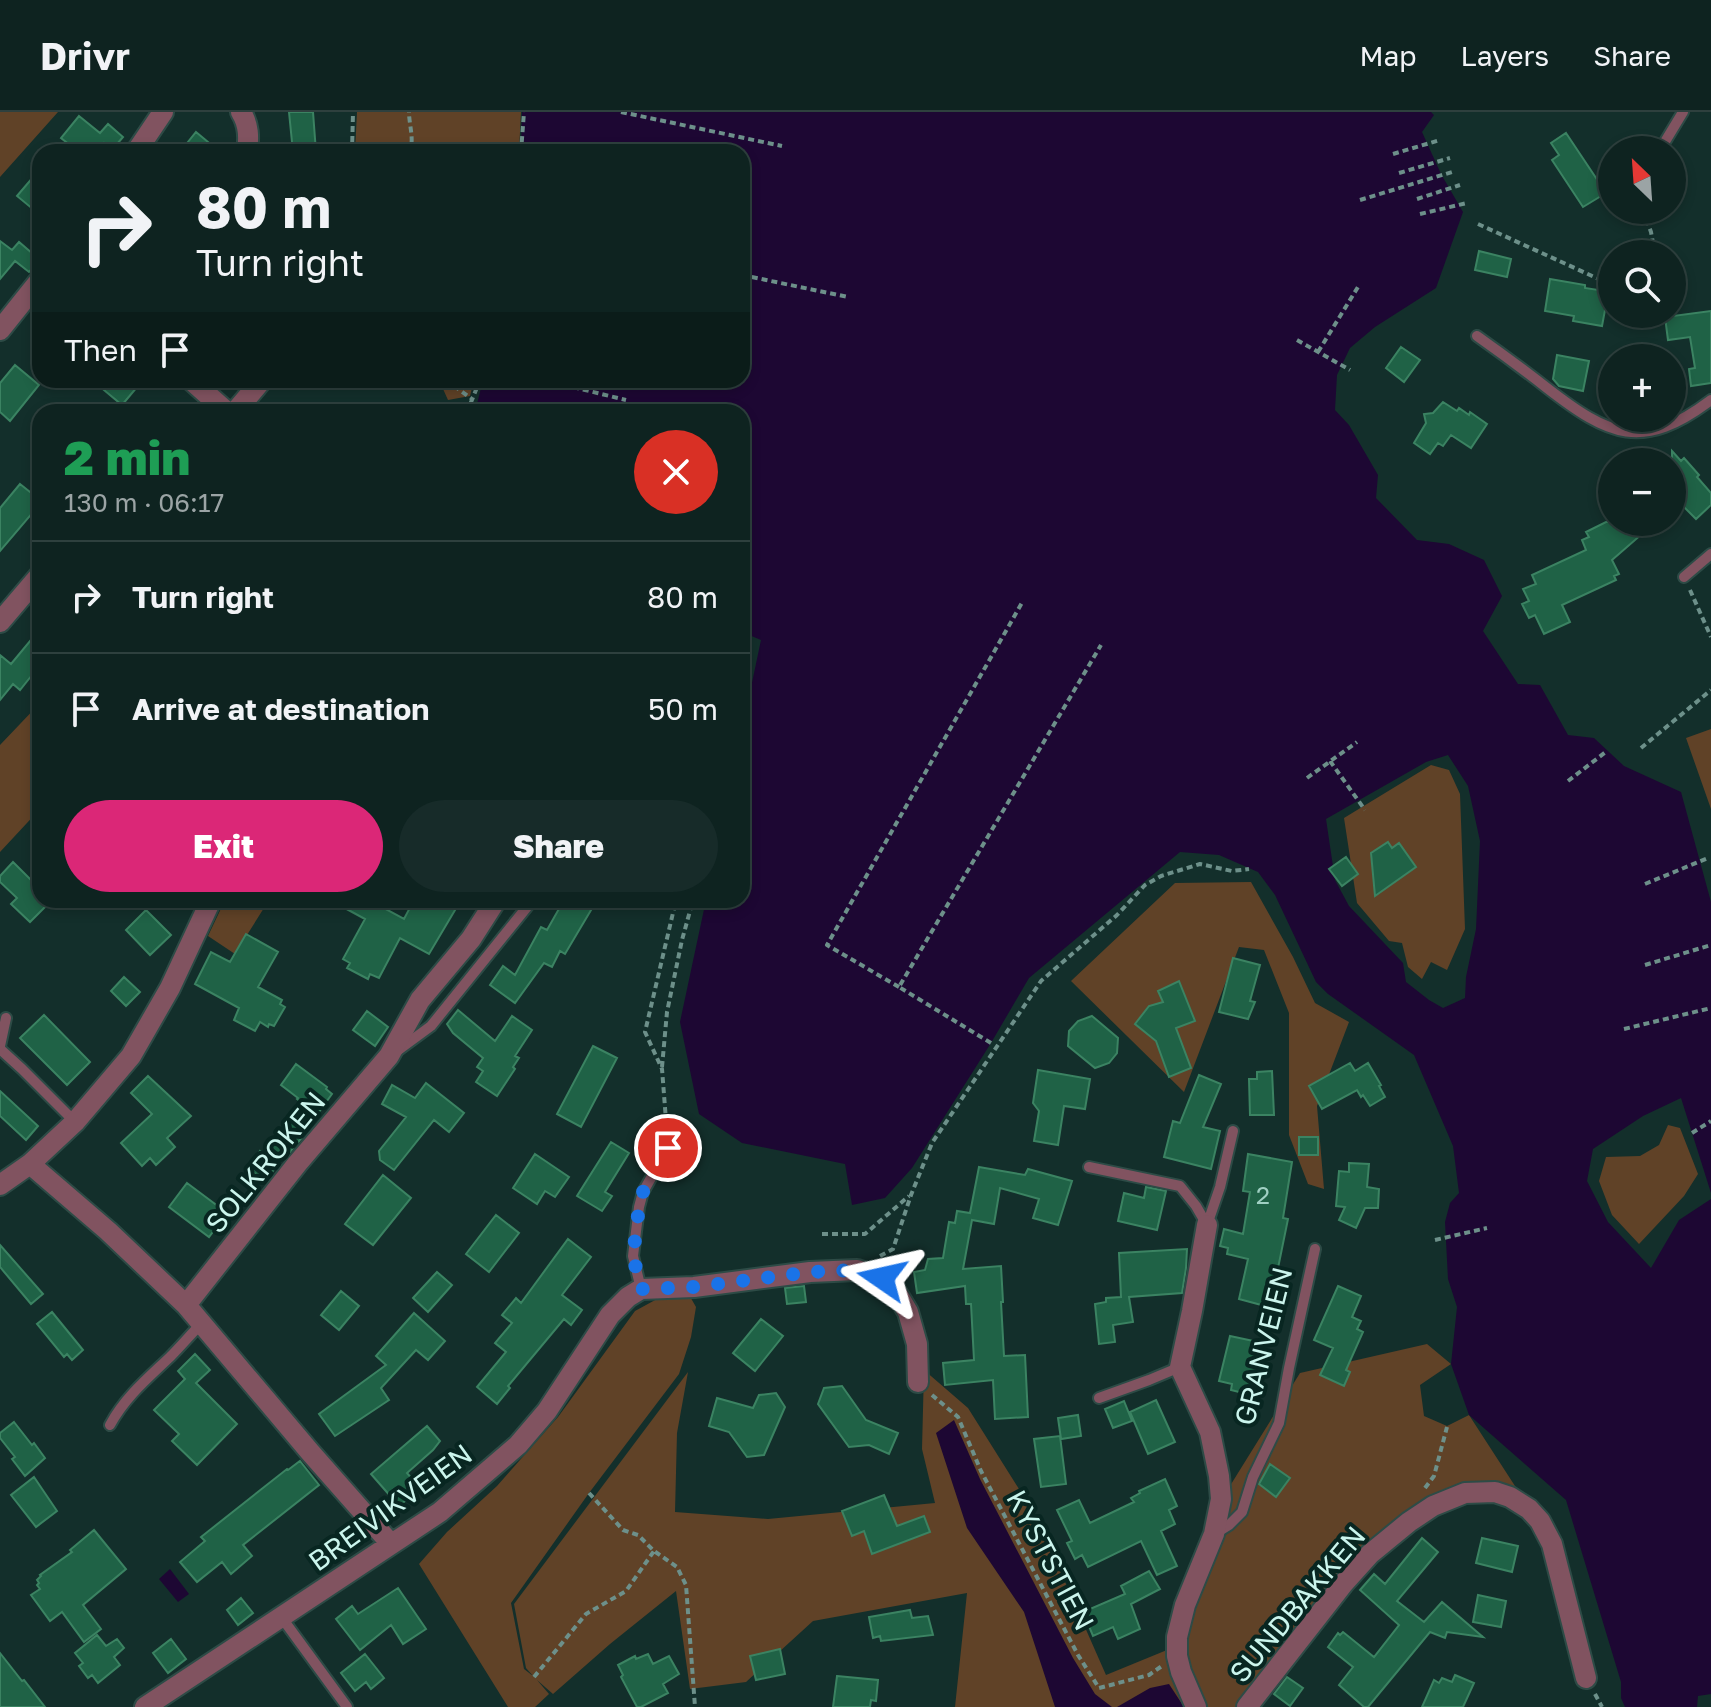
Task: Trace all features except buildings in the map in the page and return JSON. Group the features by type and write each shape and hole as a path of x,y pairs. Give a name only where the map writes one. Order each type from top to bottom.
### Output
{"street":[{"path":"141,144 163,112"},
{"path":"241,112 246,119 248,144"},
{"path":"0,330 32,290"},
{"path":"200,388 218,404"},
{"path":"242,404 255,388"},
{"path":"0,622 32,584"},
{"path":"0,1185 30,1164 75,1122 131,1056 170,988 207,908"},
{"name":"SOLKROKEN","path":"186,1305 297,1164 389,1056 420,1000 471,939 491,908"},
{"path":"30,1164 108,1231 186,1305 391,1544"},
{"path":"1180,1367 1207,1225"},
{"path":"641,1289 694,1287 810,1272 857,1270 882,1278 896,1292 908,1312 917,1344 918,1382"},
{"name":"BREIVIKVEIEN","path":"147,1706 440,1512 518,1445 547,1411 610,1315 641,1289"},
{"name":"GRANVEIEN","path":"1180,1367 1210,1432 1221,1499 1214,1534 1185,1605 1177,1637 1181,1672 1196,1707"},
{"name":"SUNDBAKKEN","path":"1247,1707 1370,1554 1433,1506 1465,1493 1495,1492 1510,1497 1529,1509 1540,1521 1552,1544 1586,1678"}],"lane":[{"path":"1668,136 1683,112"},
{"path":"1477,336 1585,416 1616,430 1636,432 1658,429 1681,420 1711,400"},
{"path":"1684,577 1711,554"},
{"name":"SOLKROKEN","path":"389,1056 431,1026 526,908"},
{"path":"6,1018 0,1047 75,1122"},
{"path":"1207,1225 1233,1131"},
{"path":"641,1289 633,1256 639,1207 643,1192 668,1148"},
{"path":"1089,1167 1180,1186 1207,1225"},
{"name":"GRANVEIEN","path":"1214,1534 1242,1512 1253,1477 1279,1423 1315,1249"},
{"path":"110,1425 132,1393 202,1323"},
{"path":"1099,1398 1180,1367"},
{"path":"282,1618 347,1707"}],"path":[{"path":"352,144 353,112"},
{"path":"409,112 412,144"},
{"path":"522,144 524,112"},
{"path":"621,112 782,146"},
{"path":"1393,154 1440,140"},
{"path":"1399,173 1450,158"},
{"path":"1360,200 1452,172"},
{"path":"1417,199 1460,185"},
{"path":"1420,214 1467,203"},
{"path":"1478,224 1598,279"},
{"path":"750,277 848,297"},
{"path":"1318,352 1358,287"},
{"path":"1297,340 1350,370"},
{"path":"457,388 472,399"},
{"path":"470,404 477,388"},
{"path":"577,388 626,400"},
{"path":"1684,577 1711,637"},
{"path":"991,1043 827,945 1023,601"},
{"path":"899,987 1101,645"},
{"path":"1641,748 1711,690"},
{"path":"1307,778 1357,742"},
{"path":"1568,781 1607,751"},
{"path":"1330,761 1365,810"},
{"path":"1645,884 1708,858"},
{"path":"857,1270 893,1249 932,1143 1041,981 1117,915 1145,885 1161,876 1200,864 1232,871 1249,869"},
{"path":"662,1069 645,1032 674,908"},
{"path":"668,1148 662,1069 667,1012 691,908"},
{"path":"1645,965 1711,945"},
{"path":"1624,1029 1711,1008"},
{"path":"1692,1133 1711,1121"},
{"path":"822,1234 865,1234 911,1195"},
{"path":"1435,1240 1487,1228"},
{"name":"KYSTSTIEN","path":"918,1382 958,1417 981,1471 1078,1655 1099,1688 1149,1675 1177,1656"},
{"path":"1425,1489 1434,1476 1447,1427"},
{"path":"589,1493 623,1530 638,1535 677,1567 686,1585 695,1707"},
{"path":"534,1677 586,1614 626,1591 654,1551"}],"shaded area":[{"path":"0,112 58,112 0,177"},
{"path":"357,112 521,112 519,144 355,144"},
{"path":"522,112 1431,112 1434,115 1422,132 1463,212 1436,288 1375,327 1350,348 1337,375 1335,410 1349,425 1378,475 1376,498 1417,540 1449,544 1484,560 1502,596 1483,631 1518,684 1540,685 1568,735 1594,738 1624,766 1681,792 1711,902 1711,1193 1681,1098 1643,1116 1593,1149 1587,1181 1608,1222 1651,1268 1679,1220 1711,1199 1711,1694 1698,1696 1697,1707 1625,1707 1621,1698 1621,1682 1566,1500 1469,1415 1451,1364 1457,1307 1448,1279 1445,1222 1450,1203 1459,1193 1453,1146 1414,1055 1328,994 1316,982 1275,895 1258,872 1219,855 1180,852 1029,978 912,1168 885,1198 852,1205 845,1164 742,1143 699,1114 680,1022 704,908 750,908 750,692 761,640 750,635 750,404 477,404 481,388 750,388 750,144 521,144","holes":["1448,755 1468,786 1480,841 1476,929 1465,998 1443,1008 1406,982 1403,963 1349,906 1335,880 1326,819 1426,762"]},
{"path":"443,388 472,388 470,396 448,400"},
{"path":"32,711 32,818 0,852 0,745"},
{"path":"1711,729 1711,809 1686,738"},
{"path":"1431,765 1449,770 1460,794 1465,929 1447,970 1431,962 1422,979 1408,967 1402,943 1389,941 1357,903 1344,818"},
{"path":"1251,882 1315,1003 1349,1022 1317,1106 1324,1189 1308,1184 1289,1135 1289,1013 1264,950 1239,947 1184,1092 1071,981 1175,883"},
{"path":"221,908 264,908 235,954 208,936"},
{"path":"1668,1125 1680,1128 1698,1174 1684,1196 1639,1244 1612,1215 1599,1181 1606,1157 1640,1156 1659,1145"},
{"path":"668,1293 688,1293 696,1307 691,1337 679,1374 511,1603 524,1669 533,1676 526,1668 514,1604 688,1372 677,1433 675,1512 768,1519 935,1503 922,1449 924,1370 968,1408 1036,1516 1106,1675 1167,1650 1215,1510 1300,1373 1427,1344 1451,1364 1420,1385 1424,1416 1447,1426 1469,1415 1535,1517 1503,1495 1462,1499 1412,1520 1249,1707 955,1707 967,1593 813,1621 746,1682 690,1689 676,1591 553,1694 537,1680 549,1694 535,1707 508,1707 419,1564 447,1532 497,1486 558,1417 635,1311"},
{"path":"954,1420 980,1479 1073,1658 1095,1694 1112,1707 1055,1707 1024,1612 967,1528 936,1433"},
{"path":"170,1569 189,1594 178,1602 159,1579"},
{"path":"1169,1684 1184,1707 1117,1707 1150,1688"}],"route":[{"path":"668,1148 643,1192 639,1207 633,1256 641,1289 694,1287 810,1272 857,1270 882,1278"}]}
